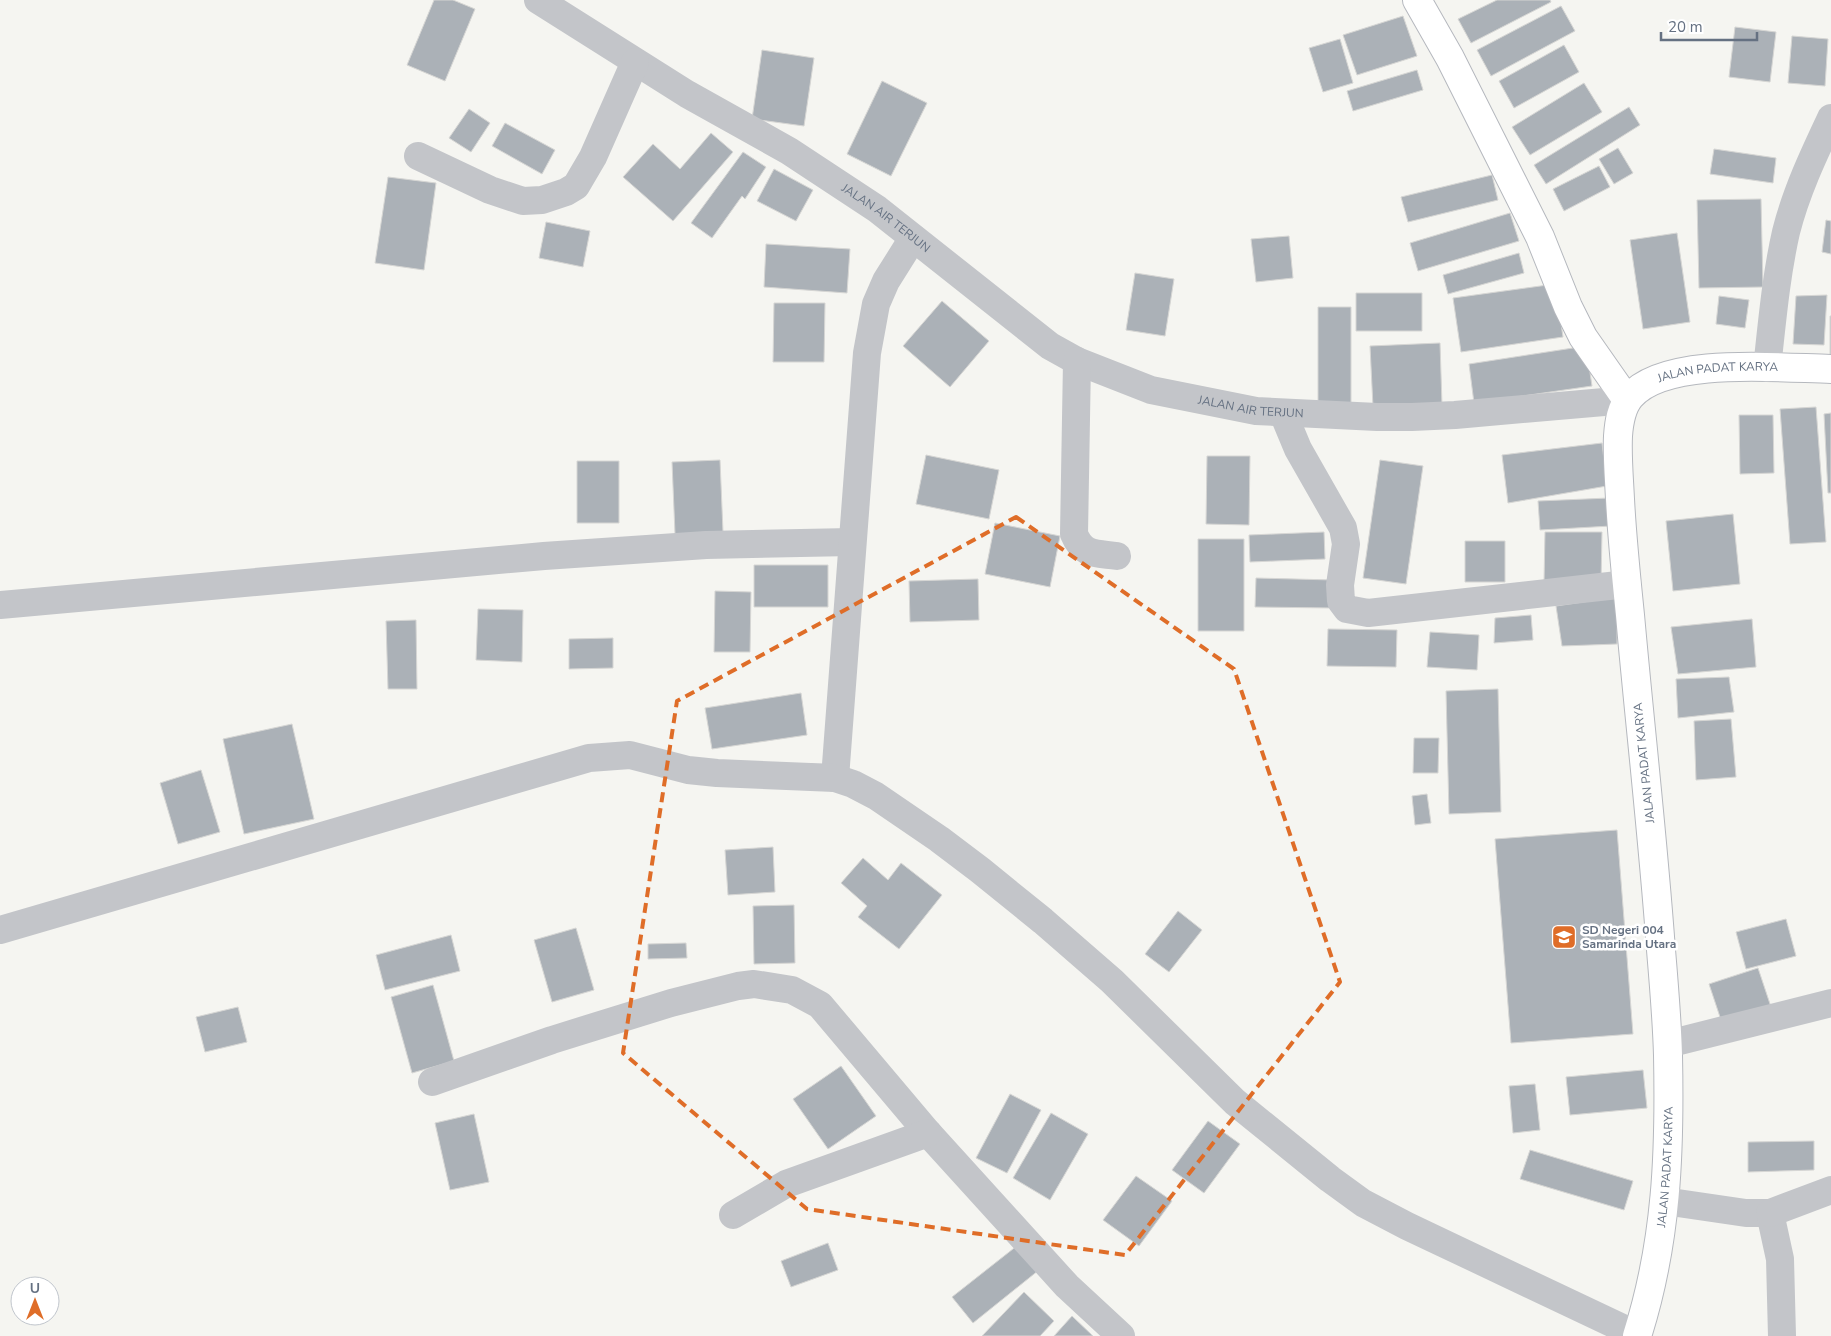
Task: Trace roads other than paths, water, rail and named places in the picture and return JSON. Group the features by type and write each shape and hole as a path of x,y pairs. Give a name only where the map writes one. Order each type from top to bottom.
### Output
{"main road":[{"path":"1417,0 1450,58 1540,237 1568,308 1582,337 1627,400"},
{"name":"JALAN PADAT KARYA","path":"1637,1336 1649,1297 1657,1261 1664,1201 1669,1135 1668,1044 1655,871 1641,746 1627,584 1618,465 1620,417 1627,400 1639,387 1654,379 1670,374 1718,368 1831,369"}],"street":[{"name":"JALAN AIR TERJUN","path":"538,0 687,94 789,151 877,209 1050,346 1077,361 1151,390 1256,410 1377,417 1455,415 1627,400"},
{"path":"418,156 490,190 524,201 542,200 566,192 576,186 593,157 635,62"},
{"path":"1767,368 1778,274 1786,232 1799,193 1831,118"},
{"path":"835,778 865,372 872,321 876,304 886,281 913,238"},
{"path":"1077,361 1074,534 1077,542 1085,550 1117,556"},
{"path":"1283,413 1298,449 1343,528 1346,544 1339,592 1341,601 1347,609 1368,614 1627,584"},
{"path":"0,605 554,555 706,546 852,542"},
{"path":"0,930 589,758 630,755 688,770 835,778 853,784 876,796 939,839 1001,887 1112,981 1235,1102 1330,1179 1363,1203 1415,1230 1637,1336"},
{"path":"432,1082 552,1040 670,1003 738,986 761,985 792,990 820,1004 928,1133 1067,1286 1121,1336"},
{"path":"1668,1044 1831,1003"},
{"path":"733,1216 786,1184 928,1133"},
{"path":"1664,1201 1746,1213 1770,1213 1831,1190"},
{"path":"1770,1213 1780,1259 1782,1336"}],"place":[{"name":"SD Negeri 004 Samarinda Utara","path":"1564,937"}]}
